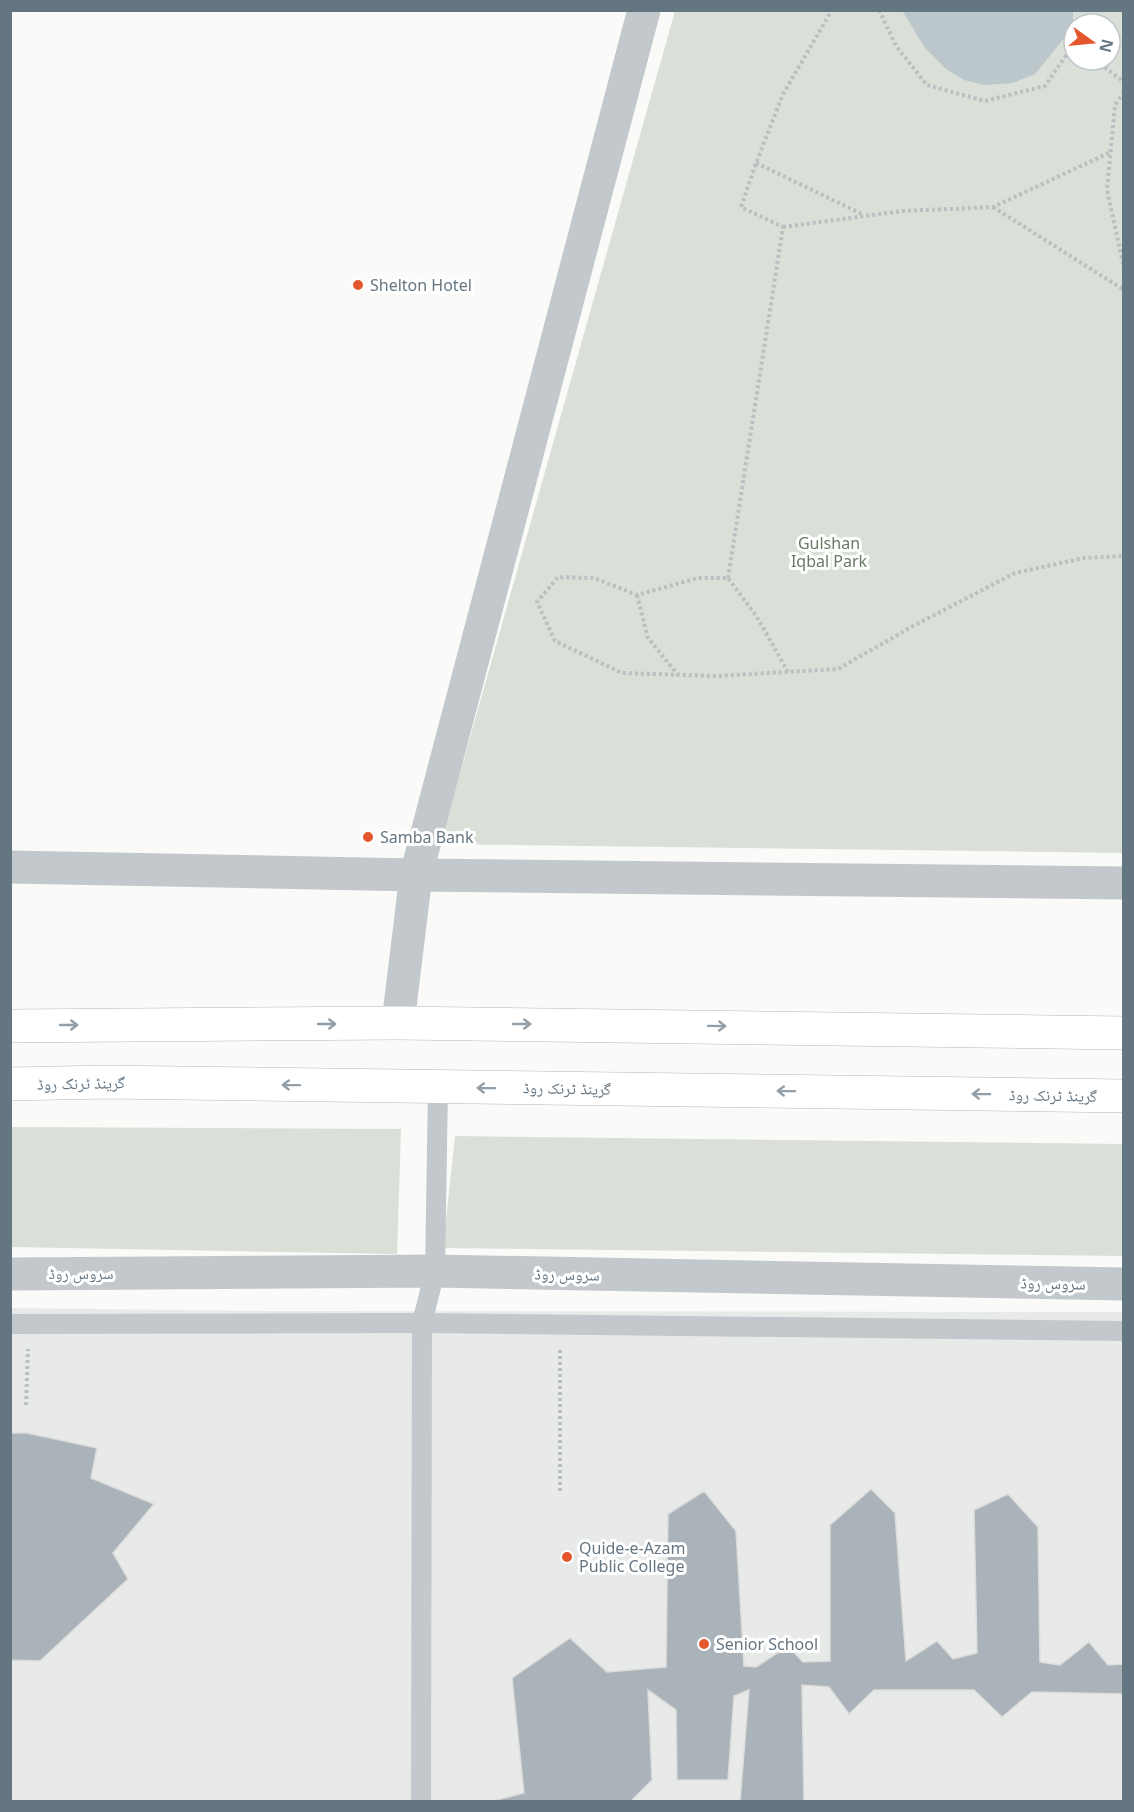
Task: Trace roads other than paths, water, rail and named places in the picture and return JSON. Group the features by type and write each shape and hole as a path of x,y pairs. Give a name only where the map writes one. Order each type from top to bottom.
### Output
{"highway":[{"path":"10,1026 398,1023 1124,1033"},
{"name":"گرینڈ ٹرنک روڈ","path":"10,1084 105,1082 1124,1096"}],"street":[{"path":"398,1023 416,875 644,10"},
{"path":"10,867 416,875 1124,883"},
{"name":"سروس روڈ","path":"10,1274 435,1271 1124,1284"}],"lane":[{"path":"421,1802 422,1323 435,1271 438,1087"},
{"path":"20,1324 422,1323 1124,1331"}],"place":[{"name":"Shelton Hotel","path":"358,285"},
{"name":"Samba Bank","path":"368,837"},
{"name":"Quide-e-Azam Public College","path":"567,1557"},
{"name":"Senior School","path":"704,1644"}],"park label":[{"name":"Gulshan Iqbal Park","path":"829,552"}]}
